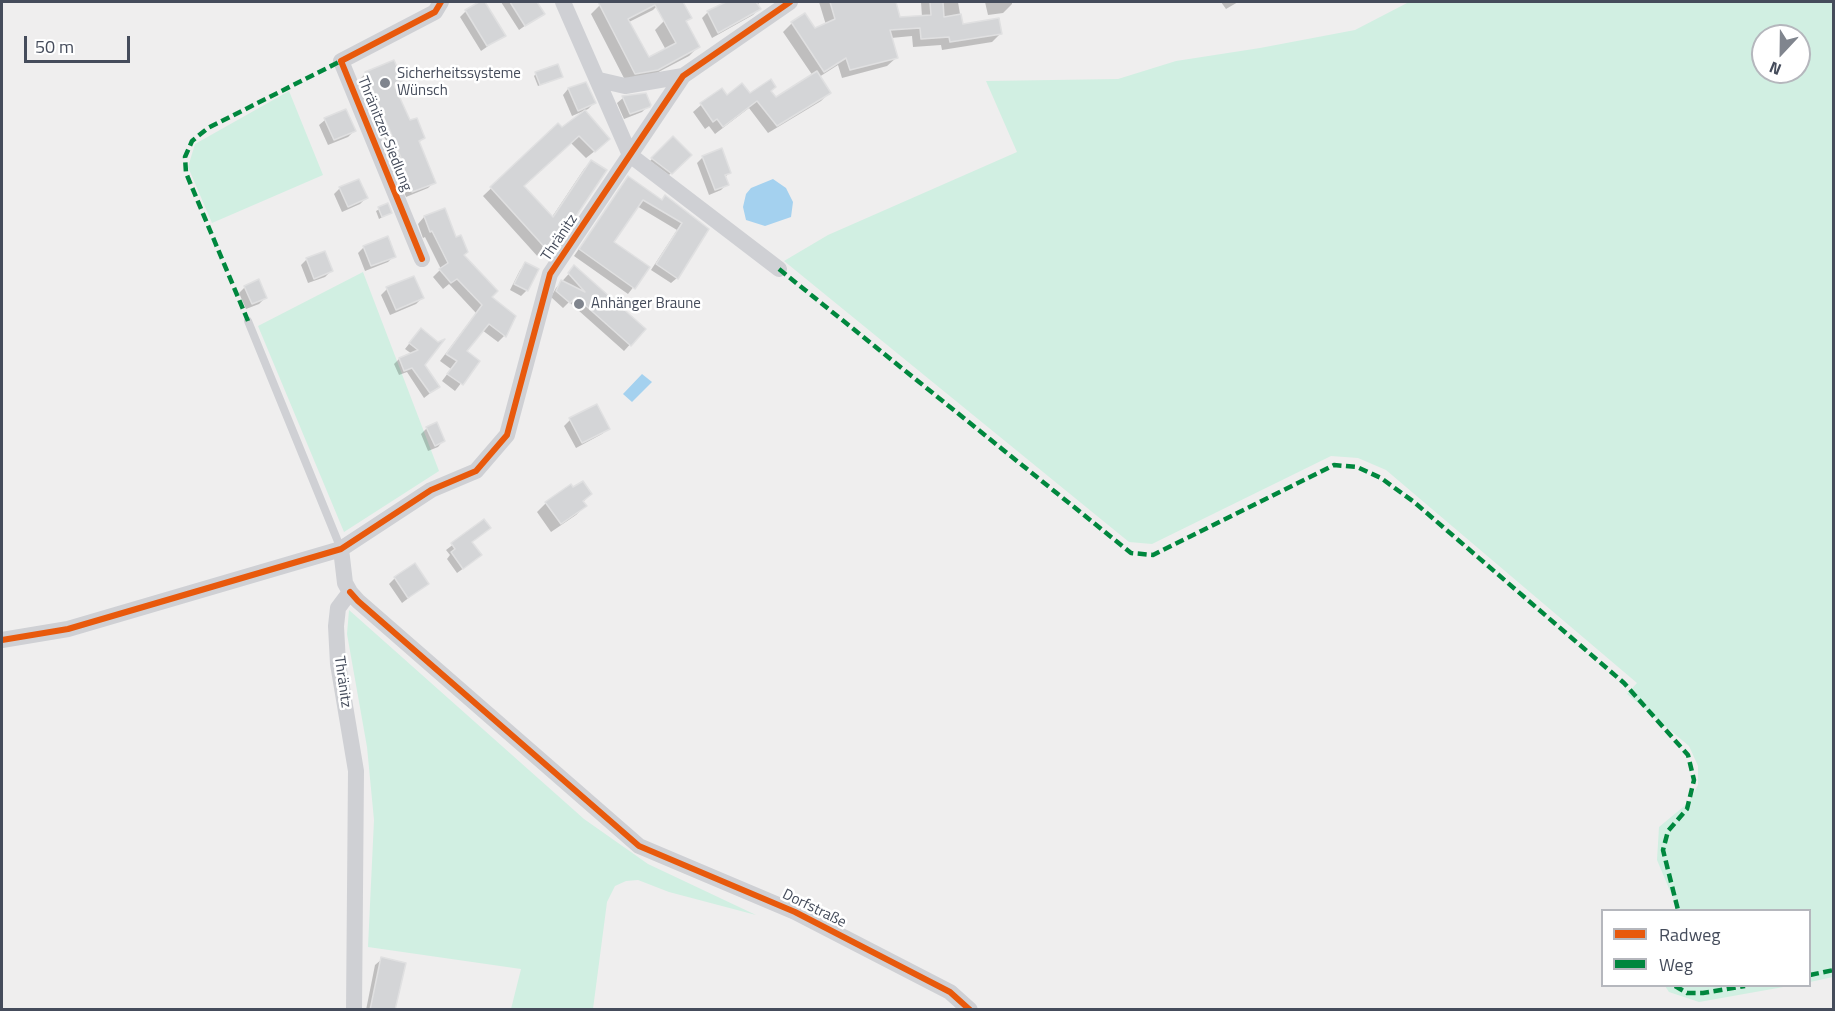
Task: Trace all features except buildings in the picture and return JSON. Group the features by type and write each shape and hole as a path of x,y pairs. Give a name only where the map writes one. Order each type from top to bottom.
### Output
{"street":[{"name":"Thränitzer Siedlung","path":"422,259 341,61 435,12 441,2"},
{"path":"563,2 630,155 779,269"},
{"name":"Thränitz","path":"2,640 68,629 341,549 431,490 476,471 507,435 550,274 683,76 790,2"},
{"name":"Thränitz","path":"599,80 625,86 683,76"},
{"path":"341,549 345,583 350,592"},
{"name":"Thränitz","path":"350,592 338,608 336,626 338,664 356,771 354,1010"},
{"name":"Dorfstraße","path":"350,592 639,846 795,912 950,992 970,1010"}],"lane":[{"path":"248,321 341,549"}],"green space":[{"path":"1409,2 1833,2 1833,977 1811,982 1811,909 1675,909 1675,903 1657,860 1659,827 1688,803 1698,785 1698,766 1689,746 1627,694 1637,683 1386,470 1358,458 1331,456 1152,544 1129,542 784,261 828,235 1017,152 986,81 1118,79 1176,61 1355,30"},
{"path":"289,91 323,175 212,223 188,167 195,144"},
{"path":"363,272 439,471 344,532 258,326"},
{"path":"349,610 584,819 648,864 756,915 669,892 638,880 626,881 615,886 607,902 593,1009 511,1009 521,969 368,947 374,820 367,747 347,634"},
{"path":"1666,987 1783,987 1699,1002 1669,992"}],"water":[{"path":"773,179 786,188 793,202 791,217 765,226 746,220 743,207 746,194 751,188"},
{"path":"642,374 652,382 632,402 623,394"}],"marked path":[{"path":"248,321 186,173 185,157 192,141 208,128 341,61"},
{"path":"779,269 1131,553 1153,555 1334,465 1357,467 1381,478 1414,502 1624,683 1688,755 1694,780 1687,809 1668,831 1663,850 1678,909"},
{"path":"1811,975 1834,970"},
{"path":"1677,987 1687,993 1703,993 1739,987"}],"cycle path":[{"path":"422,259 341,61 435,12 441,2"},
{"path":"2,640 68,629 341,549 431,490 476,471 507,435 550,274 683,76 790,2"},
{"path":"350,592 639,846 795,912 950,992 970,1010"}],"place":[{"name":"Sicherheitssysteme Wünsch","path":"385,83"},
{"name":"Anhänger Braune","path":"579,304"}]}
